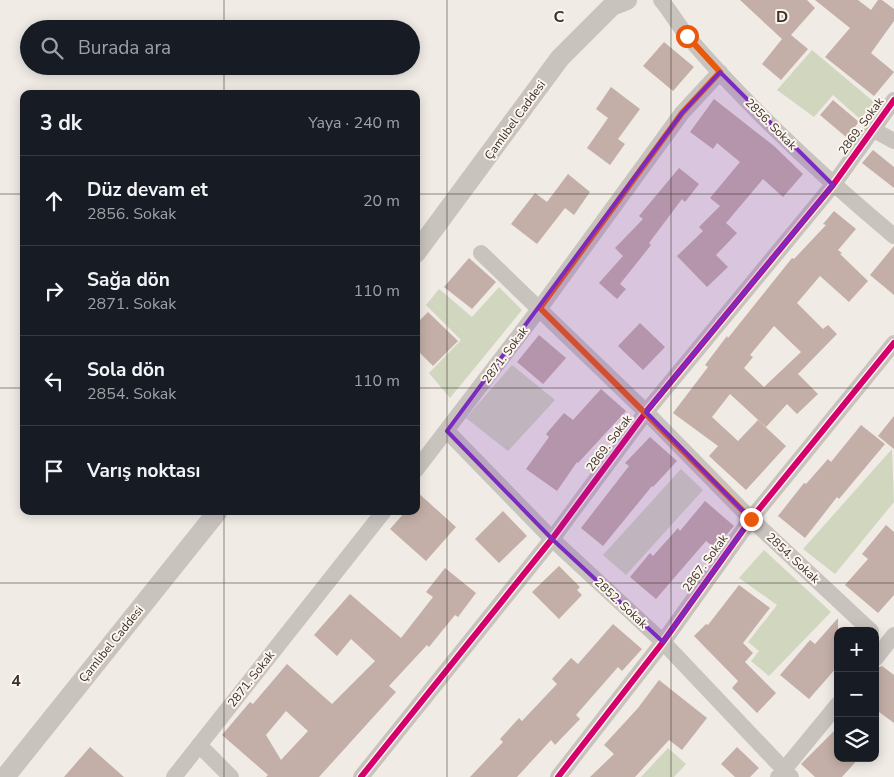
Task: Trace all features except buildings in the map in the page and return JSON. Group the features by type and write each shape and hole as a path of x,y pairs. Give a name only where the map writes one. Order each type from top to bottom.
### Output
{"street":[{"name":"Çamlıbel Caddesi","path":"420,248 560,58 612,6 626,0"},
{"name":"2856. Sokak","path":"661,0 674,15 687,36 720,72 833,185 894,236"},
{"name":"2871. Sokak","path":"420,465 540,308 682,113 720,72"},
{"name":"2869. Sokak","path":"361,777 552,538 646,412 833,185 894,100"},
{"path":"872,130 894,141"},
{"name":"2854. Sokak","path":"481,253 646,412 751,519 867,627"},
{"name":"2867. Sokak","path":"558,777 663,642 751,519 894,343"},
{"name":"2852. Sokak","path":"447,431 552,538 663,642 784,774"},
{"name":"Çamlıbel Caddesi","path":"5,777 215,515"},
{"name":"2871. Sokak","path":"174,777 381,515"},
{"path":"879,654 888,642"},
{"path":"784,774 834,709"},
{"path":"199,744 231,777"}],"highlighted area":[{"path":"720,72 833,185 646,412 751,519 663,642 552,539 447,431 682,113"}],"green space":[{"path":"812,50 874,102 860,119 833,95 814,117 777,90"},
{"path":"499,287 522,310 450,398 429,373 461,340 426,305 439,289 472,317"},
{"path":"512,365 555,400 508,451 466,418"},
{"path":"892,449 894,502 835,574 803,549"},
{"path":"681,469 703,490 626,575 603,555"},
{"path":"764,550 831,612 769,676 751,661 759,651 748,642 777,605 739,578"},
{"path":"668,748 686,764 674,777 641,777"}],"cycle path":[{"path":"361,777 552,539 646,412 833,185 894,100"},
{"path":"558,777 663,642 751,519 894,343"}],"route":[{"path":"687,36 720,72 682,113 540,308 751,519"}]}
